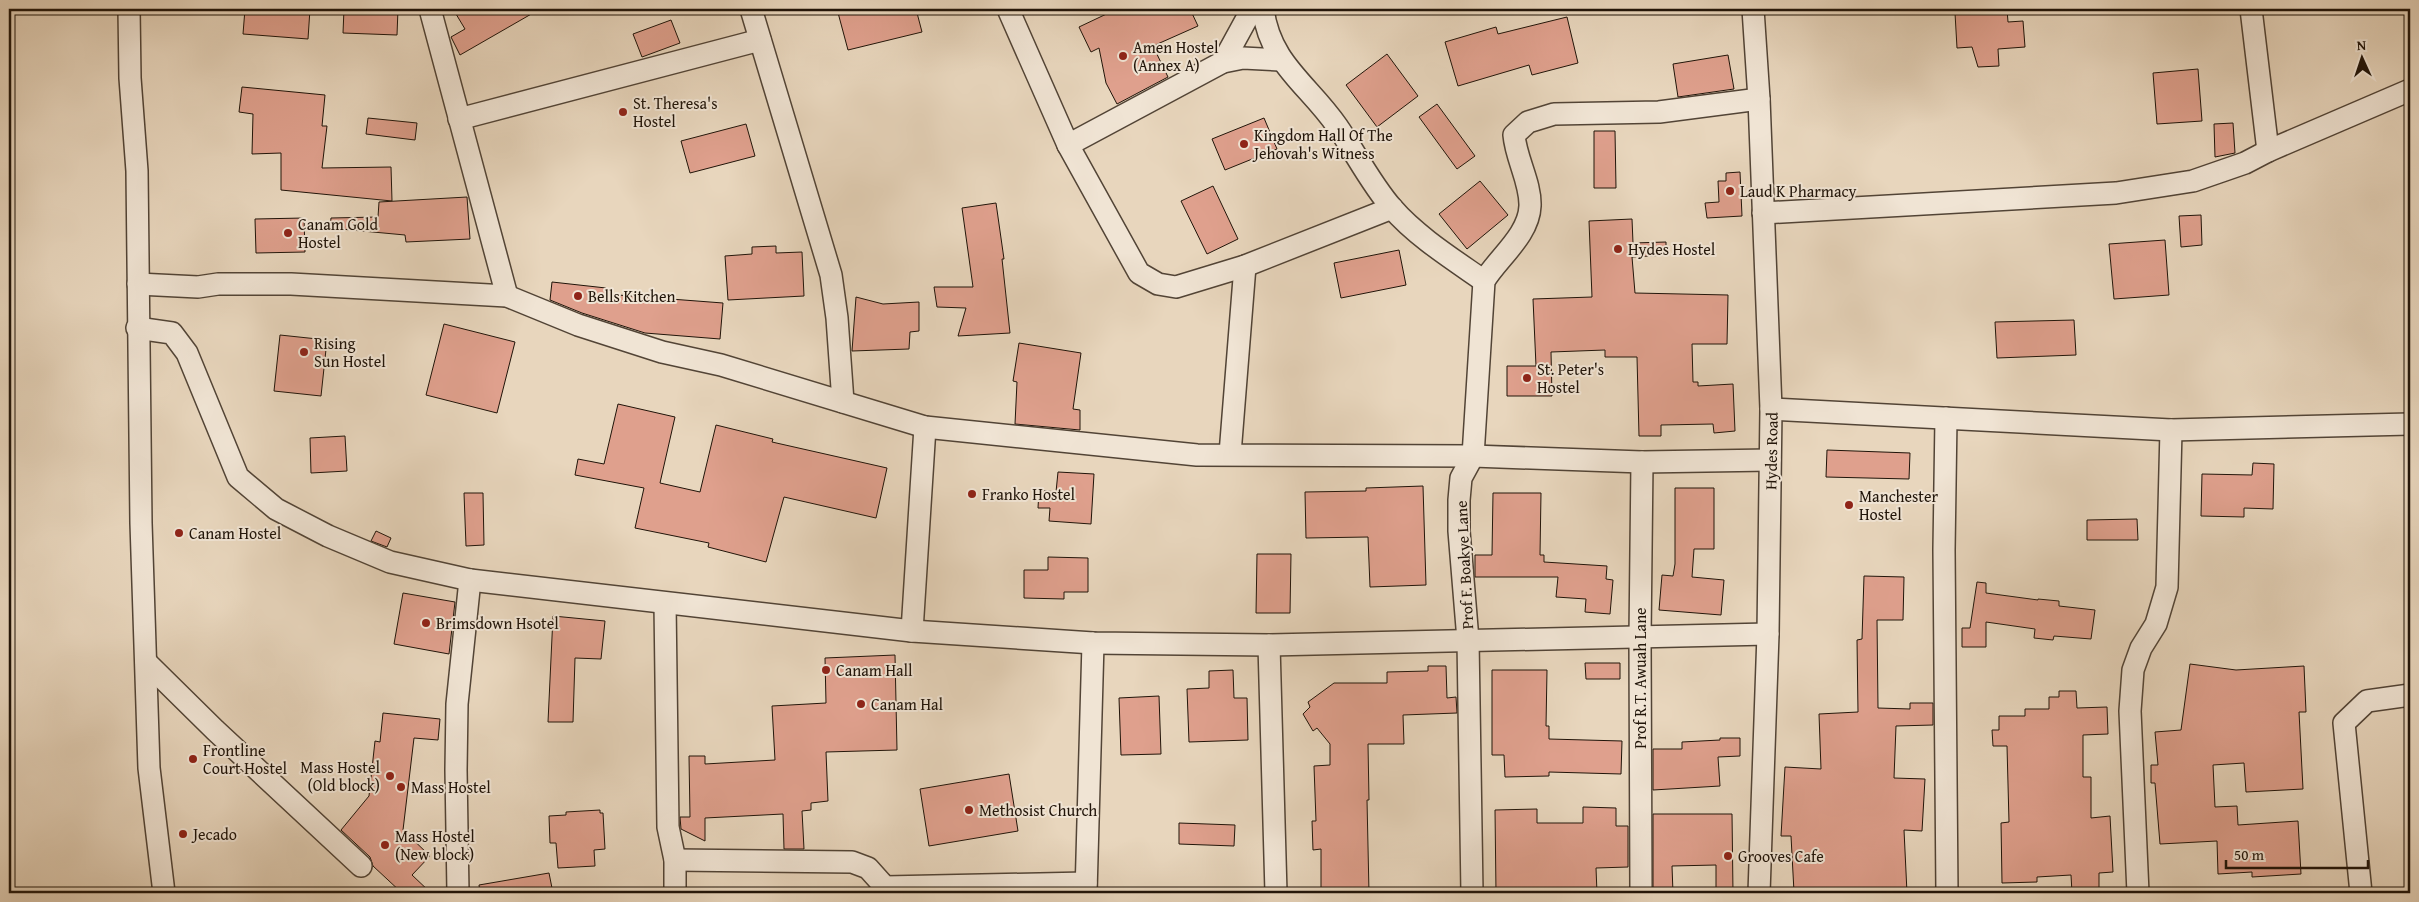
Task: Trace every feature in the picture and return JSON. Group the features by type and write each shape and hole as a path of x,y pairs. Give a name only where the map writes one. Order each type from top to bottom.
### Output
{"street":[{"path":"129,9 130,78 137,171 137,328 149,768 164,893"},
{"path":"430,9 507,296"},
{"path":"751,9 831,275 837,318 843,402"},
{"path":"1008,9 1068,145 1139,273 1158,284 1176,287 1245,266 1392,208"},
{"path":"1223,62 1252,9"},
{"path":"1263,9 1268,32 1280,60 1335,123 1392,208 1427,239 1484,281 1493,267 1508,251 1523,227 1530,207 1514,135 1528,122 1554,114 1659,112 1759,100"},
{"name":"Hydes Road","path":"1753,9 1759,100 1772,409 1768,634 1760,893"},
{"path":"2251,9 2268,150"},
{"path":"459,119 760,40"},
{"path":"1068,145 1223,62 1242,58 1280,60"},
{"path":"1763,213 2116,193 2193,181 2245,163 2268,150 2410,90"},
{"path":"1230,454 1245,266"},
{"name":"Prof F. Boakye Lane","path":"1472,893 1468,640 1459,531 1459,500 1461,478 1472,456 1484,281"},
{"path":"138,284 198,287 218,284 292,284 507,296 578,325 662,352 721,365 925,427 1197,455 1472,456 1642,462 1770,460"},
{"path":"137,328 172,333 187,353 238,477 276,509 328,536 390,562 470,580 912,631 1093,643 1269,645 1768,634"},
{"path":"1772,409 2171,430 2410,424"},
{"path":"1946,418 1944,550 1947,893"},
{"path":"912,631 925,427"},
{"path":"2138,893 2130,711 2133,670 2141,648 2156,624 2167,587 2171,430"},
{"name":"Prof R.T. Awuah Lane","path":"1640,893 1642,462"},
{"path":"458,893 457,704 462,639 470,580"},
{"path":"665,603 668,827 675,860 675,893"},
{"path":"675,860 852,862 868,868 885,890 1086,888 1093,643"},
{"path":"1269,645 1276,893"},
{"path":"146,662 215,730 361,866"},
{"path":"2361,893 2344,723 2367,701 2410,695"}],"building":[{"path":"245,9 310,9 308,39 243,34"},
{"path":"344,9 398,9 397,35 343,33"},
{"path":"453,9 540,9 460,55 451,37 465,29"},
{"path":"837,9 916,9 922,32 848,50"},
{"name":"Amen Hostel (Annex A)","path":"1117,9 1190,9 1198,26 1153,46 1168,77 1117,104 1106,83 1099,48 1091,52 1079,27"},
{"path":"1966,9 2007,9 2008,22 2023,21 2025,47 1998,49 1999,66 1978,67 1972,47 1957,48 1955,13 1966,13"},
{"path":"1567,17 1578,63 1532,75 1529,65 1458,86 1445,42 1496,27 1498,34"},
{"path":"671,20 680,43 642,57 633,34"},
{"path":"1387,54 1418,96 1377,127 1346,85"},
{"path":"1728,55 1734,89 1678,97 1673,64"},
{"path":"2198,69 2202,121 2157,124 2153,73"},
{"path":"242,87 325,95 322,126 327,126 322,168 391,167 392,201 281,190 281,153 252,154 253,114 239,112"},
{"path":"1437,104 1475,156 1457,169 1419,117"},
{"path":"368,118 417,123 415,140 366,134"},
{"name":"Kingdom Hall Of The Jehovah's Witness","path":"1264,118 1277,149 1225,170 1212,139"},
{"path":"2233,123 2235,153 2215,157 2214,124"},
{"path":"746,124 755,156 690,173 681,141"},
{"path":"1594,131 1615,131 1616,188 1594,188"},
{"name":"Laud K Pharmacy","path":"1740,172 1742,216 1707,218 1705,203 1719,202 1718,181 1726,181 1726,173"},
{"path":"1480,181 1508,215 1467,249 1439,214"},
{"path":"1213,186 1238,239 1207,254 1181,201"},
{"path":"467,197 470,239 406,242 405,235 330,228 331,218 378,217 379,202"},
{"path":"996,203 1004,259 1002,259 1010,333 958,336 966,308 937,307 934,287 973,287 962,208"},
{"path":"2201,215 2202,245 2181,247 2179,216"},
{"path":"304,218 305,252 256,253 255,219"},
{"path":"1632,219 1633,243 1666,242 1666,255 1632,257 1635,293 1728,295 1727,344 1692,344 1693,382 1698,382 1698,386 1733,384 1735,431 1714,433 1713,424 1661,425 1661,436 1639,436 1637,357 1605,357 1605,350 1551,352 1552,396 1507,396 1507,366 1536,366 1533,299 1592,297 1589,221"},
{"path":"2165,240 2169,295 2114,299 2109,244"},
{"path":"776,246 776,253 802,252 804,296 728,300 725,256 752,254 752,247"},
{"path":"1399,250 1406,285 1341,298 1334,263"},
{"path":"552,282 606,288 605,294 723,303 720,339 645,333 582,313 550,300"},
{"path":"856,297 883,304 919,302 919,331 910,332 909,349 852,351"},
{"path":"2074,320 2076,355 1997,358 1995,322"},
{"path":"444,324 515,342 497,413 426,395"},
{"path":"280,335 327,340 321,396 274,391"},
{"path":"1019,343 1081,353 1073,409 1080,410 1080,430 1015,424 1017,382 1013,381"},
{"path":"618,404 675,417 660,483 700,492 716,425 773,439 772,442 887,468 876,518 784,497 766,562 708,547 709,543 635,528 644,488 575,475 578,459 604,464"},
{"path":"345,436 347,471 311,473 310,438"},
{"path":"1827,450 1910,453 1909,479 1826,477"},
{"path":"2253,463 2274,464 2273,509 2244,508 2244,517 2201,516 2202,474 2252,475"},
{"path":"1058,472 1094,474 1091,524 1049,521 1050,508 1038,508 1039,490 1056,492"},
{"path":"1423,486 1426,585 1370,587 1368,537 1306,538 1305,492 1366,491 1366,488"},
{"path":"1675,488 1714,488 1714,549 1694,549 1692,577 1724,580 1721,615 1659,610 1662,575 1673,576 1675,564"},
{"path":"464,493 483,493 484,545 466,546"},
{"path":"1493,493 1541,493 1540,555 1544,555 1544,562 1607,566 1606,579 1613,580 1610,614 1585,612 1586,599 1556,597 1558,577 1475,577 1475,555 1492,555"},
{"path":"2137,519 2138,540 2087,540 2087,520"},
{"path":"376,531 391,538 387,547 371,541"},
{"path":"1257,554 1291,554 1290,613 1256,613"},
{"path":"1048,557 1088,558 1088,592 1064,592 1064,599 1024,598 1024,570 1048,570"},
{"path":"1864,576 1904,577 1903,620 1877,620 1878,708 1910,709 1910,703 1933,703 1933,725 1896,726 1894,778 1925,779 1922,831 1904,830 1907,893 1826,893 1826,890 1794,892 1791,836 1781,836 1785,767 1821,769 1819,714 1858,712 1857,640 1862,639"},
{"path":"1977,582 1986,583 1986,593 2059,601 2059,606 2095,610 2091,639 2054,636 2053,640 2034,638 2035,629 1986,622 1986,647 1962,647 1962,628 1970,628"},
{"name":"Brimsdown Hsotel","path":"403,593 455,602 449,654 394,644"},
{"path":"553,616 605,621 601,659 575,658 573,722 548,722"},
{"path":"895,655 897,750 826,752 828,801 811,803 811,810 802,811 804,849 784,849 783,814 705,818 705,841 681,829 680,817 690,817 689,756 705,756 705,764 775,760 772,706 826,703 825,658"},
{"path":"1585,663 1620,663 1620,679 1586,679"},
{"path":"2190,664 2236,670 2304,666 2306,712 2299,712 2303,789 2246,792 2244,763 2213,765 2215,807 2237,806 2238,825 2298,821 2301,874 2252,877 2252,872 2218,874 2217,841 2160,844 2155,783 2151,783 2151,765 2158,765 2155,732 2181,730"},
{"path":"1428,666 1446,666 1447,698 1456,697 1457,713 1403,715 1404,744 1368,744 1369,893 1321,893 1321,849 1313,850 1312,821 1316,821 1314,766 1330,765 1330,744 1317,728 1313,731 1303,714 1310,707 1308,702 1334,683 1387,683 1387,672 1428,671"},
{"path":"1233,670 1234,698 1247,698 1248,740 1189,742 1187,689 1209,688 1209,671"},
{"path":"1492,670 1547,670 1546,726 1549,726 1549,739 1622,741 1621,774 1549,772 1549,776 1505,777 1504,755 1492,755"},
{"path":"2059,691 2076,691 2077,708 2107,707 2108,734 2083,735 2083,777 2091,777 2091,818 2110,816 2113,872 2099,873 2099,893 2072,893 2071,875 2037,877 2037,882 2002,883 2001,823 2009,822 2007,746 1993,746 1992,730 1999,730 1999,716 2025,716 2025,709 2049,709 2049,697 2059,697"},
{"path":"1159,696 1161,754 1121,755 1119,698"},
{"path":"383,713 440,719 438,740 414,738 403,830 430,856 412,875 431,893 402,893 373,866 370,857 341,830 369,796 375,741 380,742"},
{"path":"1720,738 1740,738 1740,756 1718,757 1720,786 1653,790 1653,749 1682,749 1682,742 1720,740"},
{"name":"Methosist Church","path":"1009,774 1018,831 929,846 920,789"},
{"path":"1583,807 1616,808 1616,826 1628,826 1628,867 1596,868 1597,893 1496,893 1495,810 1537,809 1537,823 1583,823"},
{"path":"600,810 600,813 603,813 605,849 594,850 595,866 558,868 556,843 550,843 549,816 566,815 566,812"},
{"path":"1653,814 1732,814 1733,893 1716,893 1716,865 1672,866 1673,893 1653,893"},
{"path":"1179,823 1235,825 1234,846 1179,844"},
{"path":"549,873 553,893 480,893 479,885"}],"place":[{"name":"Amen Hostel (Annex A)","path":"1123,56"},
{"name":"St. Theresa's Hostel","path":"623,112"},
{"name":"Kingdom Hall Of The Jehovah's Witness","path":"1244,144"},
{"name":"Laud K Pharmacy","path":"1730,191"},
{"name":"Canam Gold Hostel","path":"288,233"},
{"name":"Hydes Hostel","path":"1618,249"},
{"name":"Bells Kitchen","path":"578,296"},
{"name":"Rising Sun Hostel","path":"304,352"},
{"name":"St. Peter's Hostel","path":"1527,378"},
{"name":"Franko Hostel","path":"972,494"},
{"name":"Manchester Hostel","path":"1849,505"},
{"name":"Canam Hostel","path":"179,533"},
{"name":"Brimsdown Hsotel","path":"426,623"},
{"name":"Canam Hall","path":"826,670"},
{"name":"Canam Hal","path":"861,704"},
{"name":"Frontline Court Hostel","path":"193,759"},
{"name":"Mass Hostel (Old block)","path":"390,776"},
{"name":"Mass Hostel","path":"401,787"},
{"name":"Methosist Church","path":"969,810"},
{"name":"Jecado","path":"183,834"},
{"name":"Mass Hostel (New block)","path":"385,845"},
{"name":"Grooves Cafe","path":"1728,856"}]}
